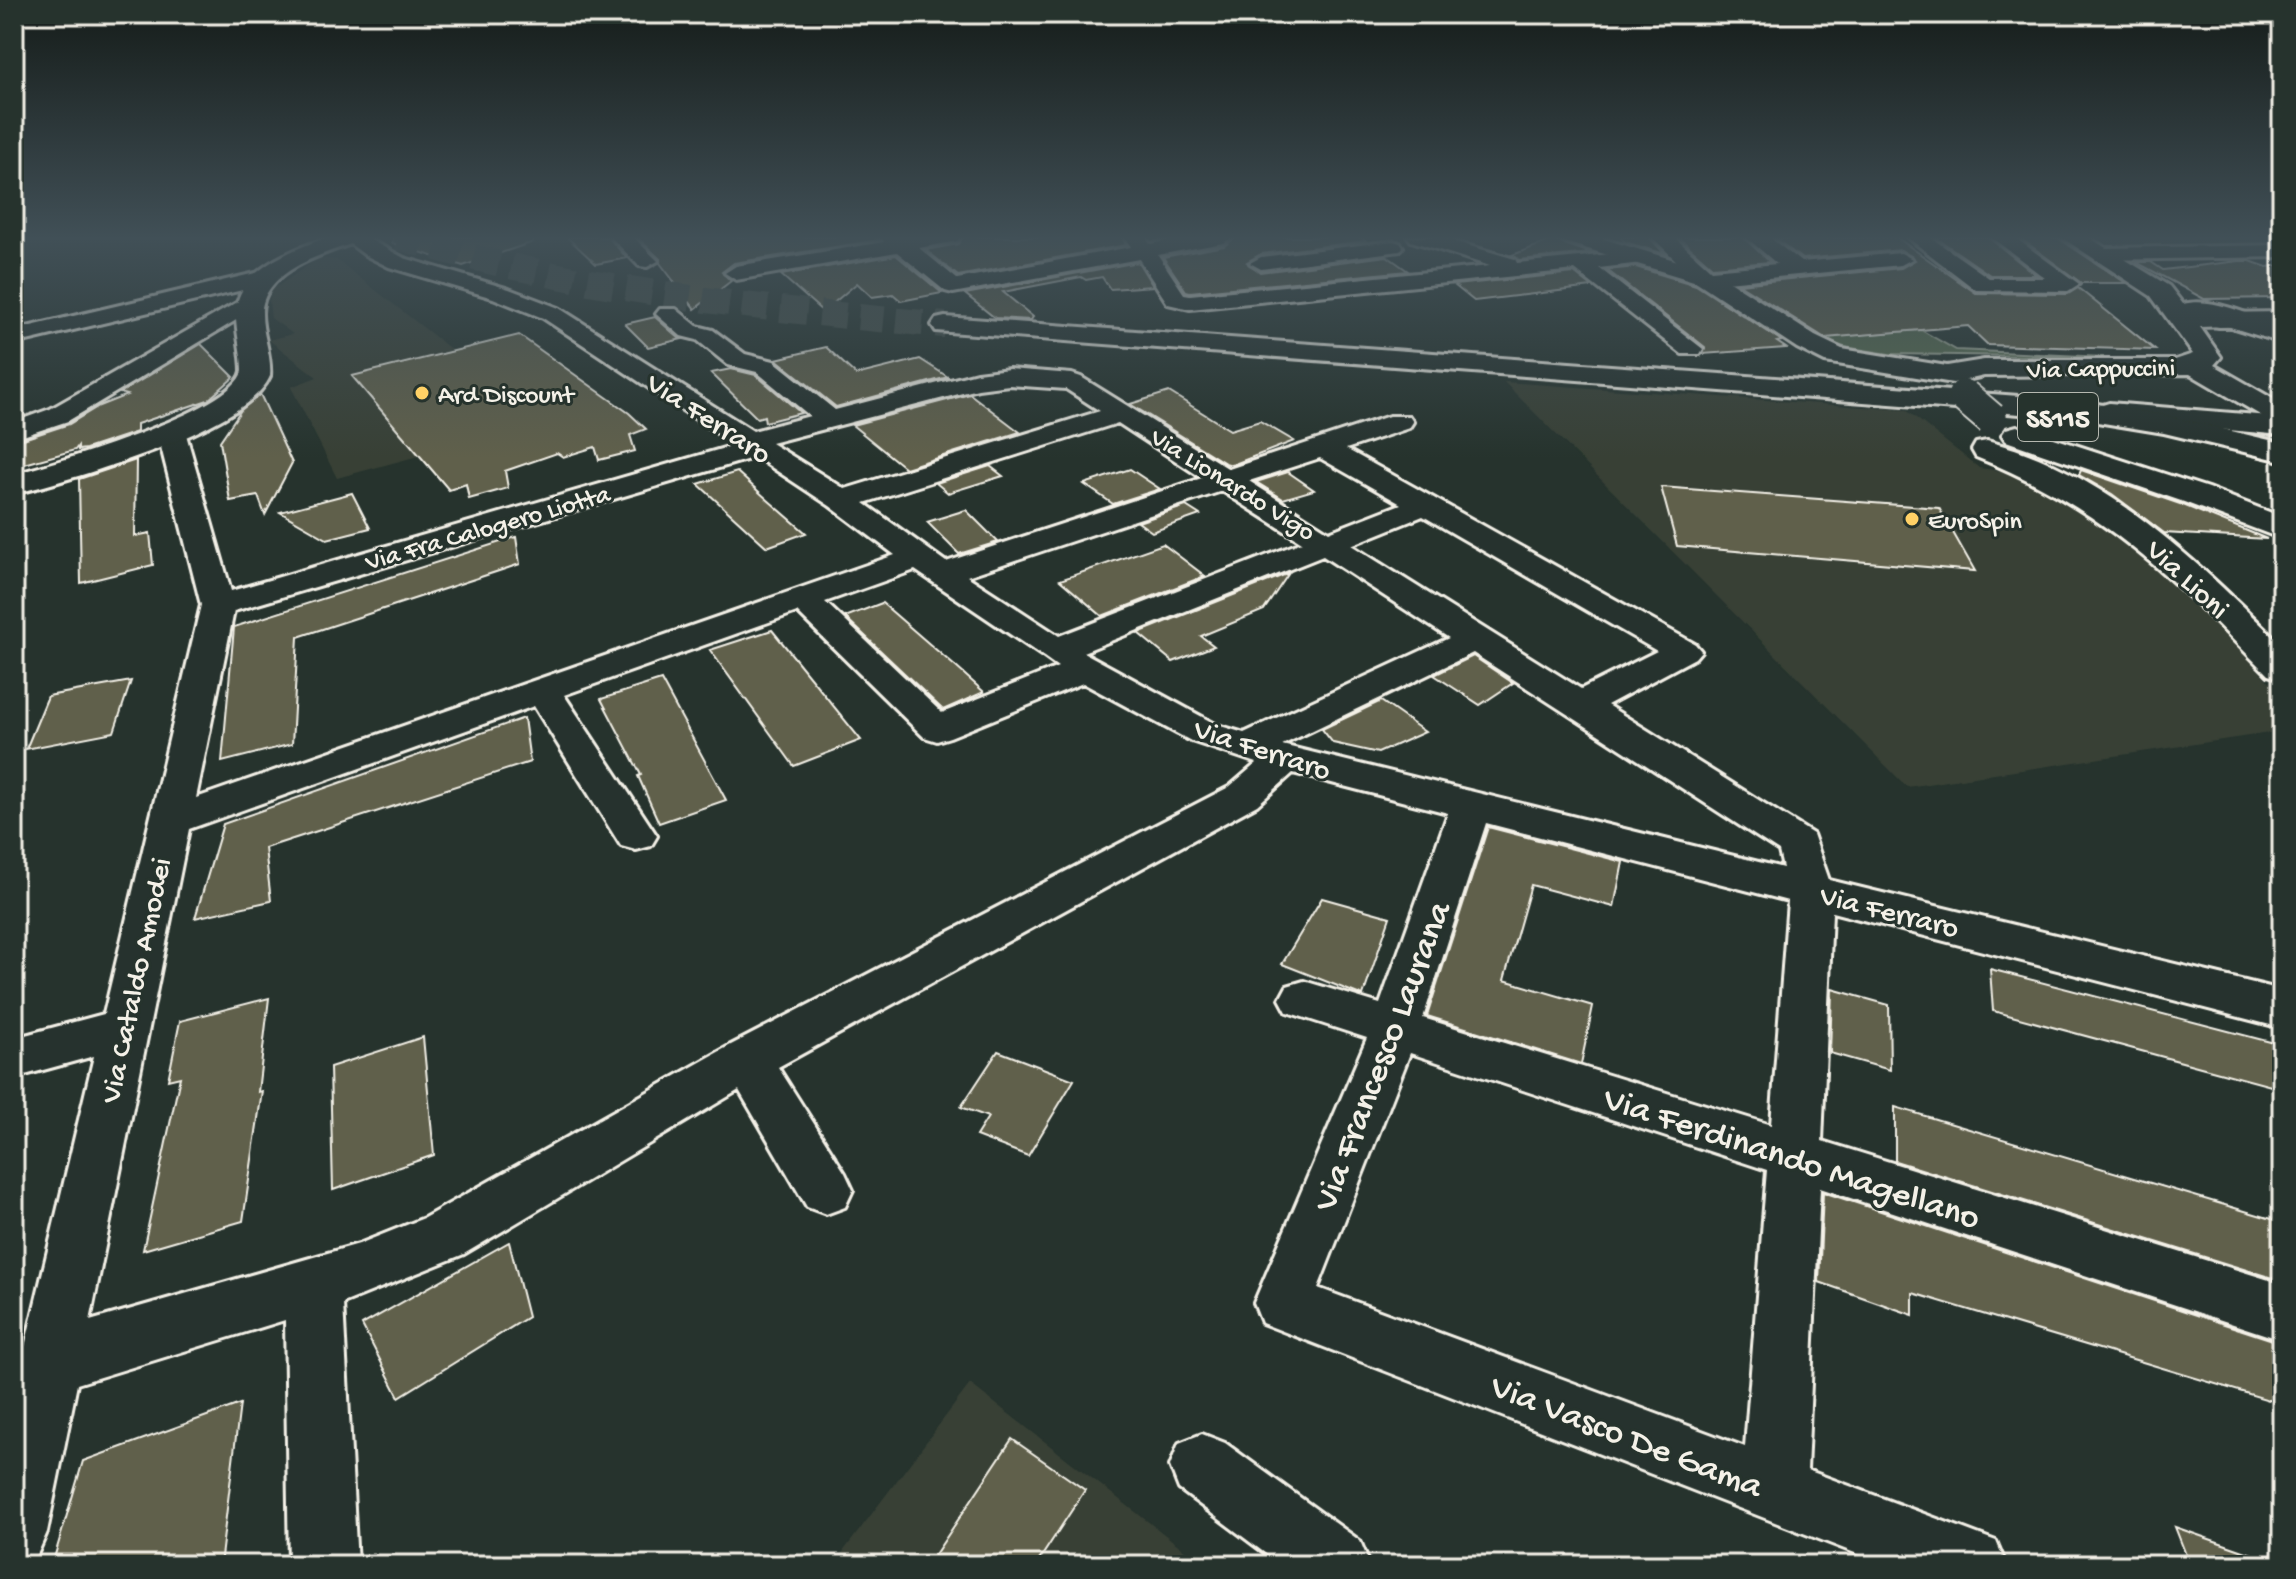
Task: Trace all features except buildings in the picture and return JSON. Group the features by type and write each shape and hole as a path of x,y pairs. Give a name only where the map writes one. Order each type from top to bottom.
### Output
{"street":[{"path":"14,337 150,311"},
{"path":"14,431 59,415 224,311"},
{"path":"14,484 64,470 171,431 241,394 254,381 256,368 249,319 251,311"},
{"name":"Via Ferraro","path":"546,311 841,500 930,566 1070,659 1137,699 1204,733 1471,806 2282,1009"},
{"path":"1641,311 1691,349"},
{"path":"1758,311 1806,342 1835,356 1958,386 2089,497"},
{"path":"2193,311 2278,325"},
{"name":"Via Cappuccini","path":"1958,386 1955,372 1984,368 2175,368 2195,365 2207,357 2197,313"},
{"path":"668,314 689,331 705,335 737,360 765,366 829,418"},
{"name":"SS115","path":"945,325 2073,409 2164,424 2282,452"},
{"path":"2195,365 2282,426"},
{"name":"Via Lionardo Vigo","path":"829,418 977,381 1009,377 1072,382 1798,844 1811,891 1774,1488"},
{"path":"2223,386 2282,416"},
{"path":"2169,416 2210,405 2223,386"},
{"name":"SS115","path":"1830,393 2109,424 2208,444 2282,464"},
{"path":"2073,409 2282,426"},
{"path":"841,500 1122,413"},
{"name":"Via Fra Calogero Liotta","path":"218,605 829,418"},
{"path":"168,822 802,599 930,566 1226,479 1399,422"},
{"name":"Via Cataldo Amodei","path":"14,1532 218,605 171,431"},
{"path":"2029,446 2038,469 2089,497"},
{"path":"2029,446 2282,529"},
{"path":"1322,447 1683,651 1579,705"},
{"name":"Via Lioni","path":"2089,497 2157,546 2282,667"},
{"path":"802,599 937,729 1070,659 1326,542 1425,505"},
{"path":"51,1362 363,1270 444,1236 747,1060 1243,796 1266,752 1476,638"},
{"path":"542,690 636,836"},
{"name":"Via Francesco Laurana","path":"1283,1303 1396,1028 1471,806"},
{"name":"Via Ferdinando Magellano","path":"1304,999 2282,1312"},
{"path":"14,1058 124,1028"},
{"path":"747,1060 826,1190"},
{"path":"313,1285 323,1565"},
{"name":"Via Vasco De Gama","path":"1283,1303 1972,1565"},
{"path":"1202,1466 1336,1565"}],"shaded area":[{"path":"270,311 402,311 544,422 337,478 291,387 317,377 269,340 293,334 271,318"},
{"path":"1504,382 1906,410 1979,468 2029,475 2136,544 2167,570 2282,696 2282,731 1907,787"},
{"path":"970,1384 1204,1565 833,1565"}],"green space":[{"path":"1921,330 1956,350 2104,357 1889,354 1844,347 1818,338"}],"tunnel":[{"path":"794,311 945,325"}],"place":[{"name":"Ard Discount","path":"422,393"},
{"name":"EuroSpin","path":"1912,519"}]}
